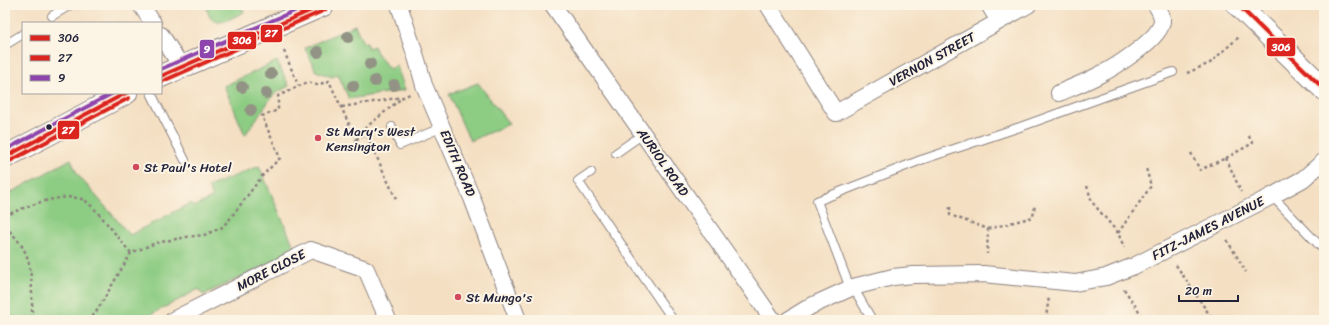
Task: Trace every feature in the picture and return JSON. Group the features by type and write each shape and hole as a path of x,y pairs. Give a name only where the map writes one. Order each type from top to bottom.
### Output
{"main road":[{"path":"162,76 323,5"},
{"path":"1238,5 1324,89"},
{"path":"5,157 124,94"}],"street":[{"path":"141,5 152,22"},
{"name":"EDITH ROAD","path":"399,5 418,60 424,85 472,198 518,320"},
{"name":"AURIOL ROAD","path":"553,5 772,320"},
{"name":"VERNON STREET","path":"768,5 836,113 1028,5"},
{"path":"989,5 999,21"},
{"path":"1059,92 1100,75 1145,45 1156,35 1162,25 1162,15 1156,5"},
{"path":"162,37 181,66"},
{"name":"FITZ-JAMES AVENUE","path":"788,320 811,306 852,287 893,277 913,275 983,274 1064,283 1086,282 1106,277 1134,266 1272,196 1303,178 1324,161"},
{"name":"MORE CLOSE","path":"173,320 311,250 366,270 388,320"}],"lane":[{"path":"52,16 70,5"},
{"path":"5,45 22,35"},
{"path":"872,320 852,287 817,201 921,160 1020,127 1173,72"},
{"path":"152,94 185,160"},
{"path":"392,128 400,145 443,127"},
{"path":"616,153 643,134"},
{"path":"591,172 578,181 671,317"},
{"path":"1272,196 1324,250"}],"path":[{"path":"1173,72 1184,74 1210,63 1243,33"},
{"path":"284,51 298,86"},
{"path":"87,320 94,314 131,253 156,243 186,236 204,235 221,228 229,220 263,175 280,158 262,116 278,110 278,96 308,82 317,85 329,81 361,150"},
{"path":"396,199 364,129 403,98 411,94"},
{"path":"342,107 403,98"},
{"path":"356,139 367,134"},
{"path":"1191,153 1200,170 1253,143 1248,135"},
{"path":"1226,158 1241,192"},
{"path":"1118,233 1151,186 1146,168"},
{"path":"1087,186 1092,202 1118,233 1124,247"},
{"path":"5,216 24,207 52,200 73,197 85,201 95,210 131,253"},
{"path":"950,207 950,215 988,229 1032,217 1035,204"},
{"path":"5,227 16,236 28,259 32,290 32,320"},
{"path":"987,254 988,229"},
{"path":"1227,240 1246,272"},
{"path":"1176,264 1213,320"},
{"path":"1046,317 1049,300 1049,281"},
{"path":"1124,289 1145,320"},
{"path":"1038,320 1046,317 1052,320"}],"green space":[{"path":"206,5 241,5 244,12 226,21 216,22 208,14"},
{"path":"355,25 363,43 366,42 368,48 374,46 377,53 389,69 397,66 405,90 349,99 338,74 332,77 316,71 305,48"},
{"path":"277,61 289,86 274,94 245,135 224,86"},
{"path":"478,83 509,124 470,141 449,94"},
{"path":"71,159 77,174 130,235 191,203 194,207 213,197 208,187 259,166 296,251 203,295 199,289 141,320 5,320 5,196"}],"transit line":[{"name":"9","path":"162,69 308,5"},
{"name":"306","path":"162,76 323,5"},
{"name":"306","path":"1238,5 1324,89"},
{"name":"27","path":"163,81 325,10"},
{"name":"9","path":"5,150 111,94"},
{"name":"306","path":"5,157 124,94"},
{"name":"27","path":"8,162 129,98"}],"place":[{"name":"St Mary's West Kensington","path":"318,138"},
{"name":"St Paul's Hotel","path":"136,167"},
{"name":"St Mungo's","path":"458,297"}]}
